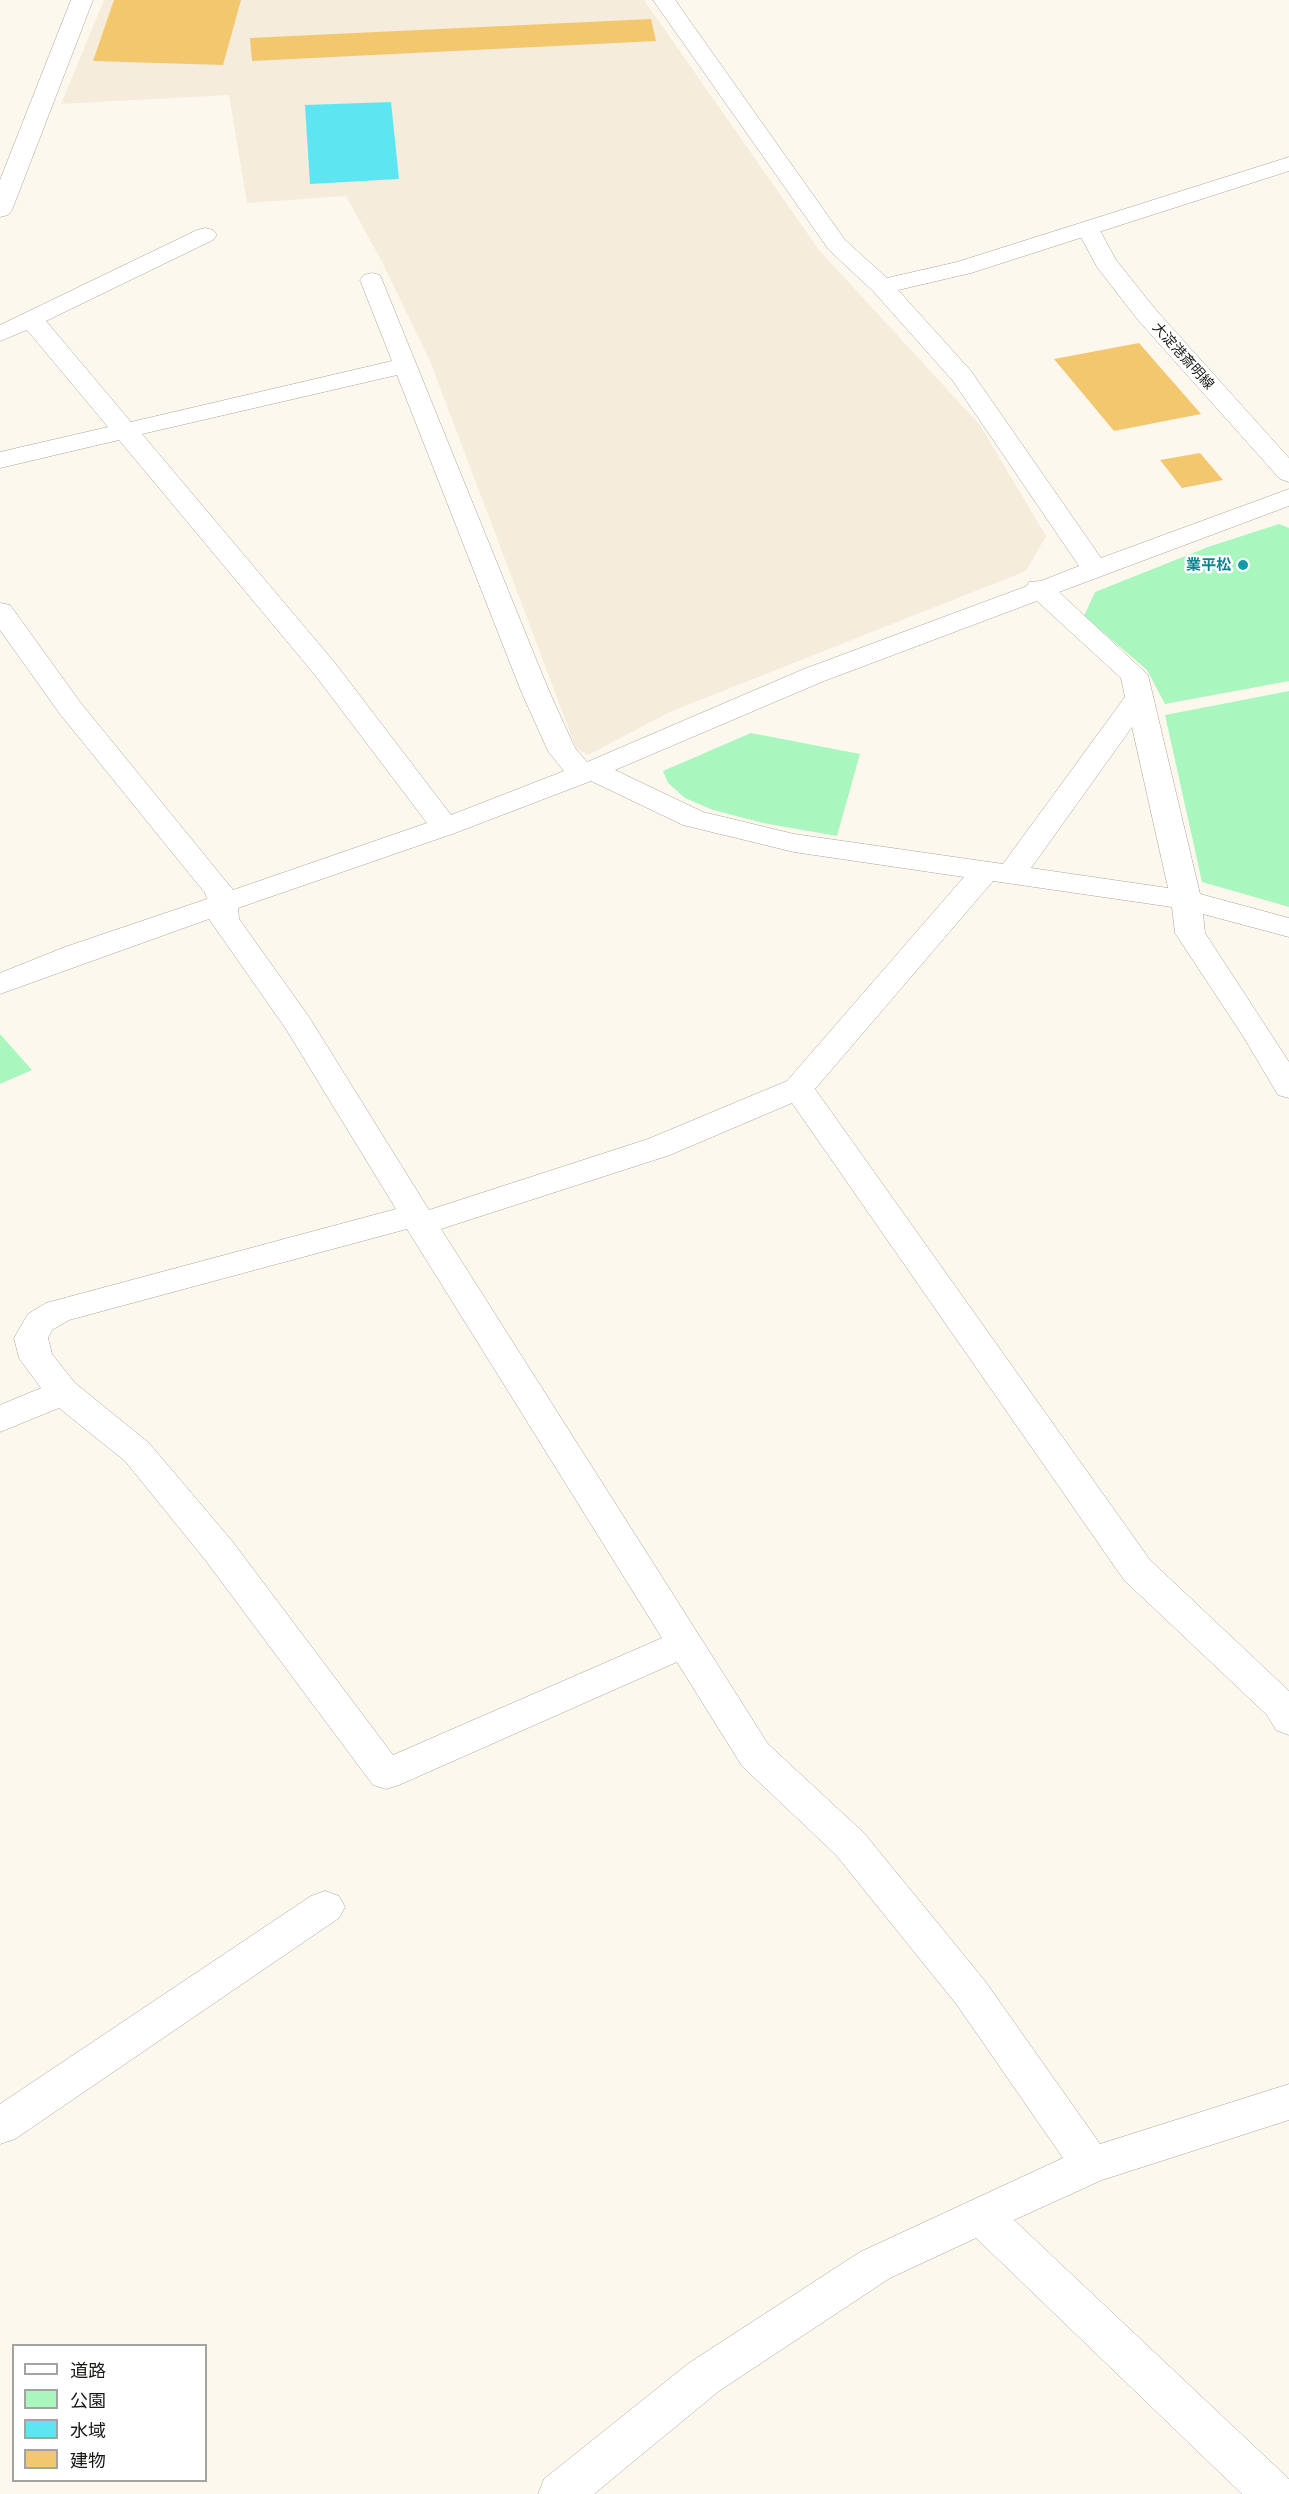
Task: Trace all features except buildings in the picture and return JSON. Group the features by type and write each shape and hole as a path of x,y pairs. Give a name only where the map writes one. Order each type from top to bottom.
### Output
{"street":[{"path":"0,210 82,0"},
{"path":"664,0 837,245 882,286 962,376 1094,568"},
{"path":"882,286 963,268 1089,230 1289,164"},
{"name":"大淀港斎明線","path":"1089,230 1105,262 1147,315 1289,474"},
{"path":"0,334 205,235"},
{"path":"372,280 544,711 562,751 588,772 693,819 794,843 1186,900 1289,928"},
{"path":"31,319 325,669 445,827"},
{"path":"0,460 128,432 406,365"},
{"path":"0,984 76,954 445,827 588,772 814,675 1039,588 1289,496"},
{"path":"1039,588 1134,675 1186,900 1190,933 1257,1034 1289,1088"},
{"path":"0,611 70,708 219,891 223,903 224,920 298,1023 418,1219 755,1755 857,1853 971,1993 1090,2165"},
{"path":"686,1643 386,1774 219,1551 137,1452 63,1392 36,1358 31,1338 40,1322 58,1311 418,1219 658,1147 798,1088 999,872 1139,699"},
{"path":"798,1088 1137,1570 1280,1705 1289,1720"},
{"path":"0,1419 63,1392"},
{"path":"0,2126 325,1907"},
{"path":"560,2494 704,2377 875,2265 1090,2165 1289,2102"},
{"path":"980,2215 1273,2494"}],"shaded area":[{"path":"104,0 644,0 819,250 980,425 1046,536 1026,571 670,712 588,755 576,748 430,361 382,262 346,196 247,203 229,95 61,104"}],"green space":[{"path":"1279,524 1289,528 1289,681 1165,704 1147,670 1084,616 1095,592 1208,547"},
{"path":"1289,691 1289,907 1202,882 1165,715"},
{"path":"751,733 860,754 837,836 763,823 713,810 685,798 668,783 663,771"},
{"path":"0,1034 32,1070 0,1084"}],"water":[{"path":"391,102 399,179 310,184 305,105"}],"place":[{"name":"業平松","path":"1243,565"}]}
